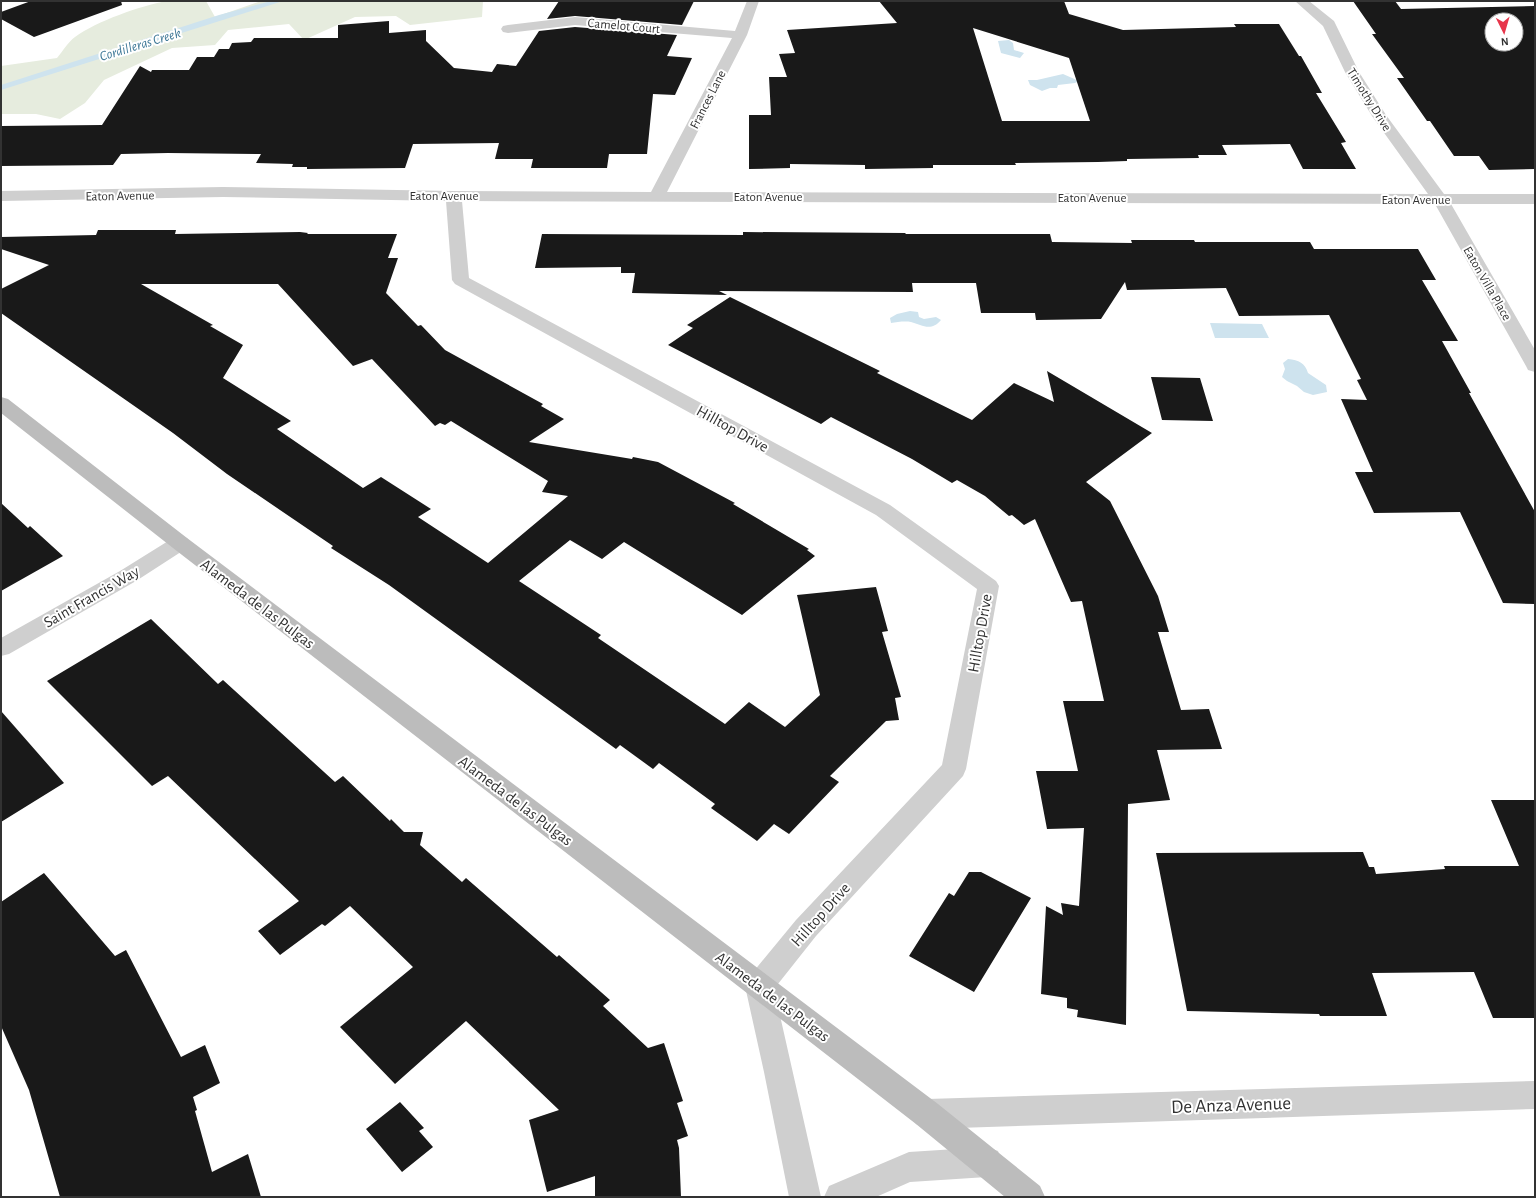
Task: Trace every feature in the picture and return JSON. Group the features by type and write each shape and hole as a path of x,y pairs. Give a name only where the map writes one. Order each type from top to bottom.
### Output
{"main road":[{"name":"Alameda de las Pulgas","path":"1,403 180,543 927,1114 1029,1197"}],"street":[{"name":"Frances Lane","path":"657,195 740,35 753,1"},
{"name":"Timothy Drive","path":"1301,1 1329,24 1352,72 1379,116 1440,199"},
{"name":"Camelot Court","path":"508,29 575,21 740,35"},
{"name":"Eaton Avenue","path":"1,196 223,192 454,196 657,195 1535,199"},
{"name":"Hilltop Drive","path":"454,196 461,280 882,510 988,586 954,769 806,928 759,986"},
{"name":"Eaton Villa Place","path":"1440,199 1535,366"},
{"name":"Saint Francis Way","path":"1,648 128,576 180,543"},
{"path":"759,986 779,1072 805,1197"},
{"name":"De Anza Avenue","path":"927,1114 1535,1095"},
{"path":"840,1197 909,1167 987,1162"}],"shaded area":[{"path":"167,1 206,1 215,17 261,1 483,1 482,17 410,25 396,16 355,17 304,40 289,24 228,30 215,45 172,48 104,80 85,103 60,119 36,114 1,114 1,66 57,58 72,39 95,25 144,6"}],"water":[{"path":"1009,40 1013,43 1014,50 1024,53 1020,58 1001,53 998,41"},
{"path":"1063,74 1079,81 1075,83 1058,85 1057,88 1050,88 1042,91 1030,85 1028,80 1037,80"},
{"path":"910,311 918,312 919,317 924,319 936,317 941,320 934,326 930,327 911,322 891,323 890,318 897,314"},
{"path":"1210,323 1262,324 1269,338 1215,338"},
{"path":"1288,359 1298,361 1303,364 1308,373 1326,385 1327,392 1313,395 1304,392 1282,377 1285,369 1283,363"}],"building":[{"path":"31,1 121,1 122,5 34,37 1,19 1,12"},
{"path":"559,1 694,1 682,25 575,16 547,19"},
{"path":"879,1 1064,1 1069,14 1123,30 1236,27 1234,24 1279,24 1299,56 1301,56 1322,93 1316,93 1346,142 1341,143 1356,169 1303,169 1290,144 1222,145 1227,155 1198,155 1199,158 1127,159 1127,161 1098,162 1015,163 1016,165 933,165 933,168 865,169 865,165 790,164 790,168 749,169 749,115 771,115 769,77 787,77 779,54 795,53 787,30 897,23","holes":["973,28 1069,58 1090,121 1002,121"]},
{"path":"1353,1 1395,1 1401,9 1535,6 1535,169 1489,170 1479,156 1454,156 1430,121 1427,121 1397,78 1404,78 1372,34 1376,34"},
{"path":"389,21 389,33 426,30 426,41 454,68 492,72 497,64 516,66 539,31 575,27 677,35 667,56 692,58 675,95 653,94 647,154 609,154 607,168 531,168 533,159 495,159 499,143 413,144 405,168 307,169 307,167 292,167 293,164 256,163 261,154 168,153 121,154 113,165 1,166 1,126 102,125 140,66 151,72 152,70 189,70 197,57 214,57 219,49 229,49 232,43 251,42 254,38 338,38 338,25"},
{"path":"98,230 176,230 175,234 300,232 308,233 307,234 397,234 388,258 398,258 386,293 418,326 421,325 445,350 543,404 541,406 564,419 529,442 658,462 735,503 733,504 809,549 807,550 815,556 742,615 624,542 602,559 570,540 519,581 601,635 598,638 725,724 749,702 785,727 820,695 797,595 876,587 888,631 882,632 901,697 895,698 899,720 886,721 830,776 839,782 789,834 774,824 757,841 711,808 715,804 659,763 653,769 620,745 616,749 389,585 331,548 333,546 227,474 173,433 1,313 1,289 49,265 1,249 1,237 96,235","holes":["141,284 278,284 353,366 372,359 435,426 440,423 445,425 451,421 548,481 542,492 568,496 488,563 418,517 431,509 381,477 363,488 277,429 291,421 223,378 243,345 210,326 213,325"]},
{"path":"743,232 1050,234 1052,242 1132,243 1131,240 1194,240 1195,242 1310,242 1314,249 1418,249 1436,280 1422,280 1458,341 1442,341 1535,512 1535,604 1503,603 1460,512 1374,513 1355,472 1373,472 1341,399 1367,400 1357,380 1361,379 1329,315 1239,316 1226,288 1127,290 1125,282 1101,319 1036,320 1035,313 981,313 976,283 912,283 913,292 719,291 727,295 632,293 635,273 621,273 621,267 535,268 542,234 743,235"},
{"path":"730,297 880,371 877,373 972,420 1014,383 1054,402 1047,371 1152,433 1086,482 1110,501 1158,596 1169,632 1158,632 1181,710 1209,709 1222,749 1157,750 1170,800 1128,804 1126,1025 1077,1017 1078,1010 1067,1008 1067,998 1041,994 1046,906 1063,915 1061,903 1079,906 1084,828 1047,829 1036,771 1078,771 1063,701 1104,701 1082,601 1071,602 1035,519 1024,525 1012,515 1009,516 985,496 957,480 952,483 912,459 831,417 821,424 668,345 693,328 687,325"},
{"path":"1151,377 1200,378 1213,421 1162,420"},
{"path":"1,503 28,528 30,526 63,556 1,591"},
{"path":"151,619 218,684 223,680 335,782 343,776 390,821 391,819 404,832 423,832 420,845 462,882 466,878 557,957 559,955 610,1000 603,1006 648,1048 664,1043 683,1101 677,1103 688,1136 677,1140 679,1148 681,1197 595,1197 595,1176 547,1192 529,1120 559,1110 466,1021 395,1084 340,1027 413,967 350,906 325,926 322,924 280,955 258,931 299,901 168,776 152,786 47,681"},
{"path":"1,711 64,783 1,822"},
{"path":"1491,800 1535,800 1535,1018 1493,1018 1474,972 1372,973 1387,1016 1320,1016 1319,1014 1187,1011 1156,853 1363,852 1369,867 1374,867 1376,874 1445,869 1444,866 1519,866"},
{"path":"969,872 981,872 1031,898 974,992 909,956 949,893 954,896"},
{"path":"44,873 115,956 126,950 181,1057 205,1045 220,1083 193,1097 197,1110 195,1111 212,1172 248,1154 261,1197 60,1197 29,1090 1,1026 1,902"},
{"path":"400,1102 424,1128 419,1131 433,1147 402,1172 366,1129"}],"waterway":[{"name":"Cordilleras Creek","path":"1,88 222,17 279,1"}]}
